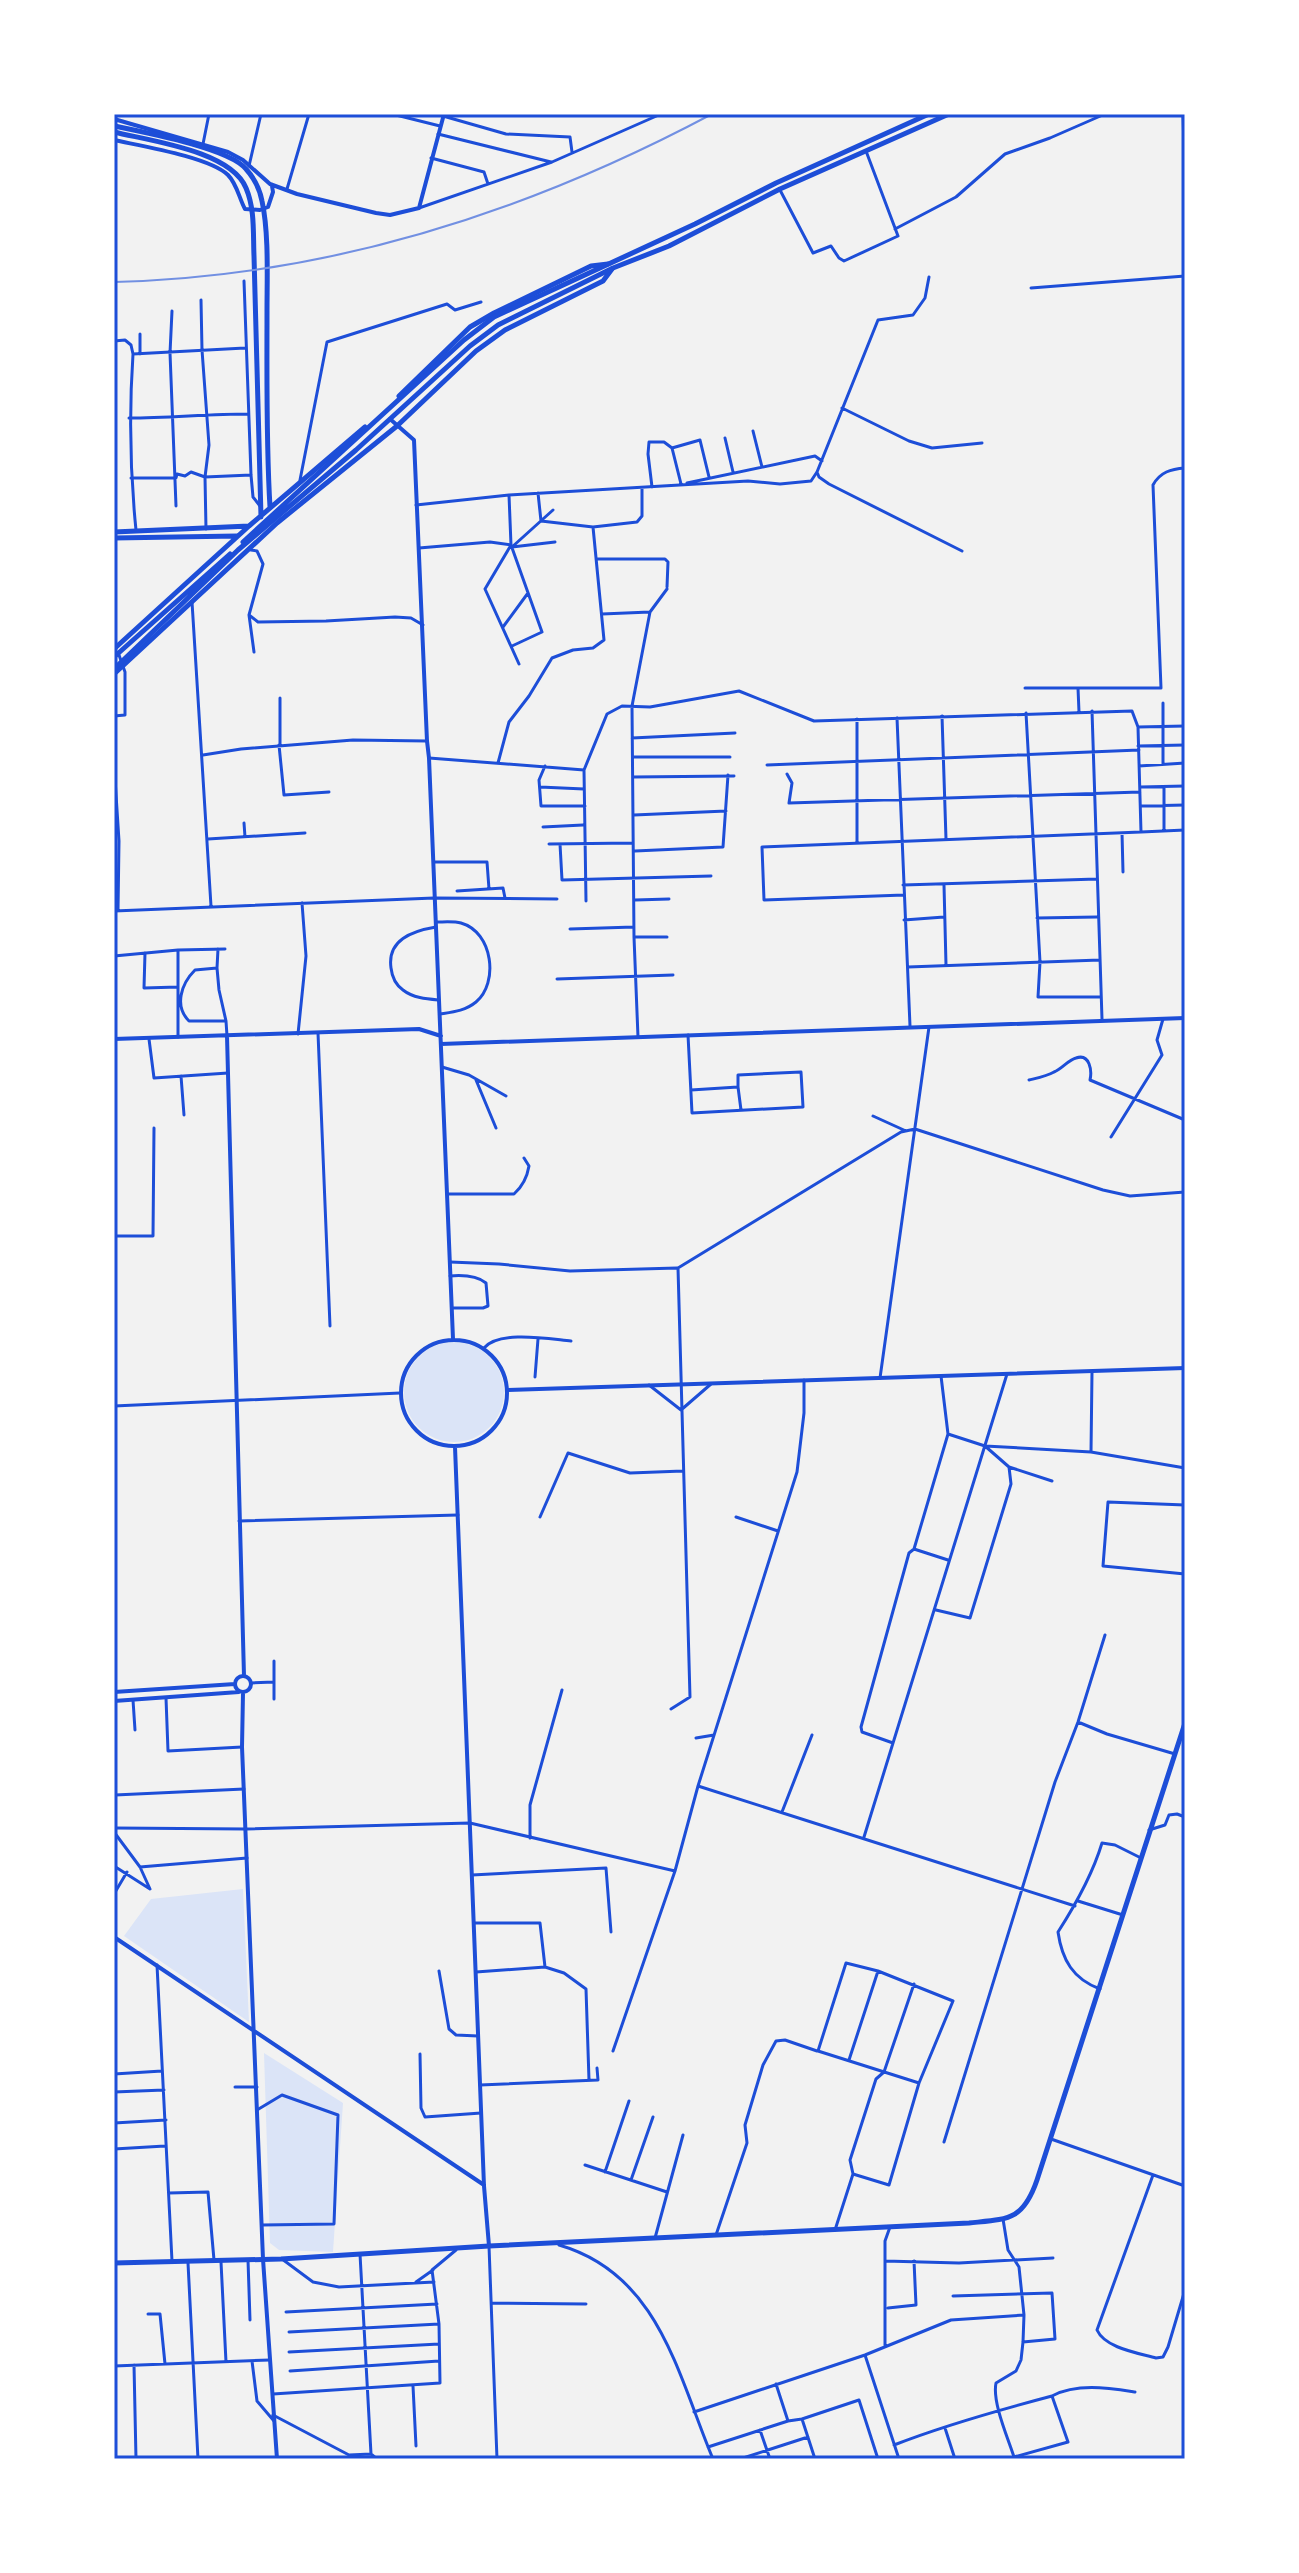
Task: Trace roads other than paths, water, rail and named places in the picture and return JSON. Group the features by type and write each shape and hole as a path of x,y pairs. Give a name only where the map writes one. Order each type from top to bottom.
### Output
{"main road":[{"path":"114,672 238,550 356,450 470,346 498,325 538,301 802,171 929,114"},
{"path":"115,649 249,526 383,412 470,327 591,266 611,266 669,246 780,189 949,114"},
{"path":"1184,114 1185,149"},
{"path":"114,126 231,157 248,170 258,186 263,207 266,256 271,528"},
{"path":"114,132 218,160 237,173 247,190 252,215 259,492 264,535"},
{"path":"114,672 124,667 271,528 397,426 476,351 505,330 603,281 611,266"},
{"path":"114,657 464,340 494,317 538,301"},
{"path":"114,535 249,526"},
{"path":"114,535 238,536"},
{"path":"115,2263 281,2259 552,2242 969,2223 1015,2215 1032,2196 1185,1723"}],"street":[{"path":"203,144 209,114"},
{"path":"249,166 261,114"},
{"path":"287,189 309,114"},
{"path":"392,114 440,126"},
{"path":"270,184 297,194 390,215 412,211 552,162 661,114"},
{"path":"895,229 956,197 1005,154 1105,114"},
{"path":"419,208 444,115 506,134 570,137 572,153"},
{"path":"114,119 228,152 273,186 268,207 245,209 234,183 221,170 184,157 114,140"},
{"path":"438,134 552,162"},
{"path":"780,189 813,253 831,246 844,261 898,236 866,151"},
{"path":"431,158 484,172 488,184"},
{"path":"1031,288 1185,276"},
{"path":"416,505 538,493 748,481 780,484 811,481 822,461 878,320 913,315 925,298 929,277"},
{"path":"244,281 251,475 253,497 260,506"},
{"path":"201,300 209,445 205,477 206,529"},
{"path":"299,483 327,342 447,304 455,310 481,302"},
{"path":"172,311 170,353 176,506"},
{"path":"140,334 140,354"},
{"path":"114,341 125,340 131,345 133,354 129,418 136,532"},
{"path":"133,354 246,348"},
{"path":"842,408 909,441 932,448 982,443"},
{"path":"383,412 414,440 453,1339"},
{"path":"129,418 248,414"},
{"path":"753,431 762,467"},
{"path":"725,438 733,472"},
{"path":"672,448 700,440 709,477"},
{"path":"652,487 649,442 664,442 672,448 681,485"},
{"path":"681,485 815,456 822,461"},
{"path":"1025,688 1161,688 1153,485 1163,473 1174,468 1185,468"},
{"path":"176,478 177,474 185,476 191,472 205,477 251,475"},
{"path":"817,472 829,484 962,551"},
{"path":"131,478 176,478"},
{"path":"541,521 593,527 637,522 642,516 642,487"},
{"path":"538,493 541,521"},
{"path":"509,495 511,546 542,632 512,647"},
{"path":"519,664 485,589 511,546 553,510"},
{"path":"498,763 509,722 552,658 573,650 593,648 604,640 593,527"},
{"path":"238,536 248,550 257,551 263,564 249,615 254,652"},
{"path":"419,548 490,542 511,546 555,542"},
{"path":"596,559 665,559 668,562 667,588 650,612 632,706 638,1037"},
{"path":"186,583 192,603 211,906"},
{"path":"503,627 528,593"},
{"path":"601,614 650,612"},
{"path":"249,615 258,622 395,617 411,618 423,625"},
{"path":"114,716 125,715 124,667 115,649"},
{"path":"1078,688 1079,712"},
{"path":"586,901 584,770 607,714 622,706 650,707 739,691 814,721 1132,711 1138,727 1141,832"},
{"path":"280,698 284,795 329,792"},
{"path":"1163,703 1163,764"},
{"path":"1092,711 1102,1021"},
{"path":"1026,713 1040,962 1038,997 1101,997"},
{"path":"942,716 946,839"},
{"path":"897,718 910,1027"},
{"path":"857,719 857,842"},
{"path":"1138,727 1185,726"},
{"path":"632,738 735,733"},
{"path":"202,755 353,740 427,741"},
{"path":"767,765 1093,752 1185,745"},
{"path":"633,757 730,757"},
{"path":"429,758 584,770"},
{"path":"114,763 116,910 434,898 557,899"},
{"path":"1139,766 1185,763"},
{"path":"545,766 539,780 541,806 585,806"},
{"path":"787,774 792,783 789,803 1094,794 1185,786"},
{"path":"635,851 723,847 728,775"},
{"path":"633,777 734,776"},
{"path":"1164,786 1164,831"},
{"path":"540,787 585,789"},
{"path":"1141,806 1185,805"},
{"path":"634,815 727,811"},
{"path":"244,823 245,837"},
{"path":"543,827 585,825"},
{"path":"904,895 764,900 762,847 1185,830"},
{"path":"208,839 305,833"},
{"path":"1122,833 1123,872"},
{"path":"549,844 635,843"},
{"path":"560,844 562,880 711,876"},
{"path":"434,862 487,862 489,889"},
{"path":"903,885 1097,879"},
{"path":"944,884 946,965"},
{"path":"457,891 503,888 505,898"},
{"path":"635,900 669,899"},
{"path":"298,1034 306,956 302,903"},
{"path":"904,920 944,917"},
{"path":"1037,918 1099,917"},
{"path":"439,1000 412,995 403,990 392,975 390,959 393,947 410,934 436,924 461,923 477,933 484,942 490,967 487,987 478,1001 459,1011 440,1014"},
{"path":"570,929 634,927"},
{"path":"634,937 667,937"},
{"path":"218,949 219,990 227,1036 244,1676 251,1683 274,1682"},
{"path":"114,956 225,949"},
{"path":"178,950 178,1037"},
{"path":"145,953 144,988 179,987"},
{"path":"908,967 1100,960"},
{"path":"217,968 195,970 189,976 182,985 181,1010 189,1021 226,1021"},
{"path":"557,979 673,975"},
{"path":"114,1017 115,1039 419,1029 441,1036"},
{"path":"441,1044 1185,1018"},
{"path":"1111,1137 1162,1055 1157,1040 1163,1019"},
{"path":"880,1378 929,1027"},
{"path":"318,1033 330,1326"},
{"path":"688,1035 692,1113 803,1107 801,1072 738,1075 741,1110"},
{"path":"149,1039 154,1078 228,1073"},
{"path":"1029,1080 1056,1072 1081,1057 1091,1068 1090,1080 1185,1120"},
{"path":"442,1067 469,1075 506,1096"},
{"path":"181,1076 184,1115"},
{"path":"476,1080 496,1128"},
{"path":"691,1090 738,1087"},
{"path":"873,1116 907,1131"},
{"path":"114,1236 153,1236 154,1128"},
{"path":"450,1262 570,1271 678,1268 901,1132 915,1129 1116,1193 1130,1196 1185,1192"},
{"path":"447,1194 514,1194 528,1174 529,1166 524,1158"},
{"path":"671,1709 690,1697 678,1268"},
{"path":"450,1276 463,1275 486,1283 488,1306 451,1308"},
{"path":"453,1339 484,1348 501,1366 508,1390 507,1404 494,1429 482,1439 455,1447 423,1437 407,1417 400,1393 410,1362 436,1342 453,1339"},
{"path":"535,1377 538,1339"},
{"path":"484,1348 498,1340 571,1341"},
{"path":"508,1390 1185,1368"},
{"path":"1091,1452 1092,1371"},
{"path":"864,1837 1007,1374"},
{"path":"893,1743 862,1732 861,1727 909,1553 914,1549 948,1434 941,1376"},
{"path":"613,2051 675,1871 698,1786 797,1472 804,1413 804,1380"},
{"path":"681,1410 711,1383"},
{"path":"649,1385 681,1410"},
{"path":"114,1406 400,1393"},
{"path":"948,1434 985,1446 1091,1452 1185,1468"},
{"path":"985,1446 1009,1467 1052,1481"},
{"path":"455,1447 497,2459"},
{"path":"540,1517 568,1453 630,1473 683,1471"},
{"path":"934,1610 970,1618 1011,1484 1009,1467"},
{"path":"1185,1505 1108,1502 1103,1566 1185,1574"},
{"path":"239,1521 458,1515"},
{"path":"736,1517 779,1532"},
{"path":"914,1549 949,1560"},
{"path":"944,2142 1055,1782 1078,1722 1105,1635"},
{"path":"274,1661 274,1699"},
{"path":"235,1684 244,1676"},
{"path":"114,1701 241,1692 249,1690 251,1683"},
{"path":"114,1692 235,1684"},
{"path":"235,1684 241,1692 263,2259 277,2459"},
{"path":"530,1838 530,1805 562,1690"},
{"path":"166,1698 168,1751 242,1747"},
{"path":"133,1700 135,1730"},
{"path":"1078,1722 1175,1754"},
{"path":"696,1738 714,1735"},
{"path":"782,1812 812,1735"},
{"path":"114,1779 115,1795 244,1789"},
{"path":"698,1786 1023,1889 1123,1915"},
{"path":"1149,1830 1165,1825 1169,1815 1185,1817"},
{"path":"114,1830 470,1823 675,1871"},
{"path":"114,1830 140,1867 150,1889 114,1866"},
{"path":"1100,1989 1085,1983 1072,1972 1061,1951 1058,1932 1092,1873 1102,1843 1115,1845 1140,1857"},
{"path":"140,1867 247,1858"},
{"path":"472,1875 606,1868 611,1932"},
{"path":"114,1894 127,1872"},
{"path":"474,1923 540,1923 545,1967"},
{"path":"114,1945 116,1938 484,2186"},
{"path":"818,2051 846,1963 878,1971 953,2001 919,2083 889,2185 853,2174"},
{"path":"157,1965 172,2261"},
{"path":"476,1972 545,1967 564,1973 586,1989 589,2080"},
{"path":"439,1971 449,2029 456,2035 478,2036"},
{"path":"849,2060 878,1971"},
{"path":"835,2230 853,2174 850,2160 876,2079 884,2072 914,1984"},
{"path":"716,2235 747,2143 745,2125 763,2065 776,2041 785,2040 919,2083"},
{"path":"420,2054 421,2108 425,2117 481,2113"},
{"path":"480,2085 598,2080 597,2068"},
{"path":"114,2074 164,2071"},
{"path":"235,2087 257,2087"},
{"path":"114,2092 164,2090"},
{"path":"257,2110 282,2095 338,2115 334,2224 262,2225"},
{"path":"605,2172 629,2101"},
{"path":"631,2180 653,2117"},
{"path":"114,2123 166,2120"},
{"path":"655,2238 683,2135"},
{"path":"1051,2139 1185,2186"},
{"path":"114,2149 165,2146"},
{"path":"585,2165 667,2192"},
{"path":"1153,2175 1097,2330 1099,2336 1108,2343 1144,2355 1163,2357 1185,2290"},
{"path":"169,2193 208,2192 226,2362"},
{"path":"1003,2219 1008,2250 1019,2267 1024,2315 1021,2360 1016,2371 996,2383 995,2392 1014,2457 1068,2442 1052,2396"},
{"path":"885,2346 885,2241 890,2227"},
{"path":"552,2242 581,2251 630,2285 653,2314 713,2459"},
{"path":"414,2283 459,2247"},
{"path":"114,2250 115,2263"},
{"path":"360,2254 371,2454"},
{"path":"885,2261 959,2263 1053,2258"},
{"path":"281,2259 313,2282 339,2287 434,2282"},
{"path":"248,2260 250,2320"},
{"path":"188,2261 198,2459"},
{"path":"886,2308 916,2305 914,2261"},
{"path":"273,2394 440,2383 439,2324 433,2270"},
{"path":"953,2296 1052,2293 1055,2339 1023,2342"},
{"path":"492,2303 586,2304"},
{"path":"286,2312 437,2304"},
{"path":"148,2314 160,2314 165,2364"},
{"path":"694,2412 865,2355 951,2320 1024,2315"},
{"path":"289,2332 439,2324"},
{"path":"289,2352 439,2344"},
{"path":"865,2355 899,2459"},
{"path":"114,2366 270,2360"},
{"path":"252,2361 257,2401 274,2418 349,2455 371,2454 377,2459"},
{"path":"290,2371 439,2361"},
{"path":"134,2365 136,2459"},
{"path":"776,2384 788,2421"},
{"path":"412,2385 416,2446"},
{"path":"894,2445 1052,2396 1065,2389 1135,2392"},
{"path":"708,2447 859,2400 878,2459"},
{"path":"802,2419 815,2459"},
{"path":"945,2427 955,2459"},
{"path":"760,2430 770,2459"},
{"path":"740,2459 808,2437"}],"railway":[{"path":"114,282 270,268 347,253 422,233 570,181 712,114"}]}
